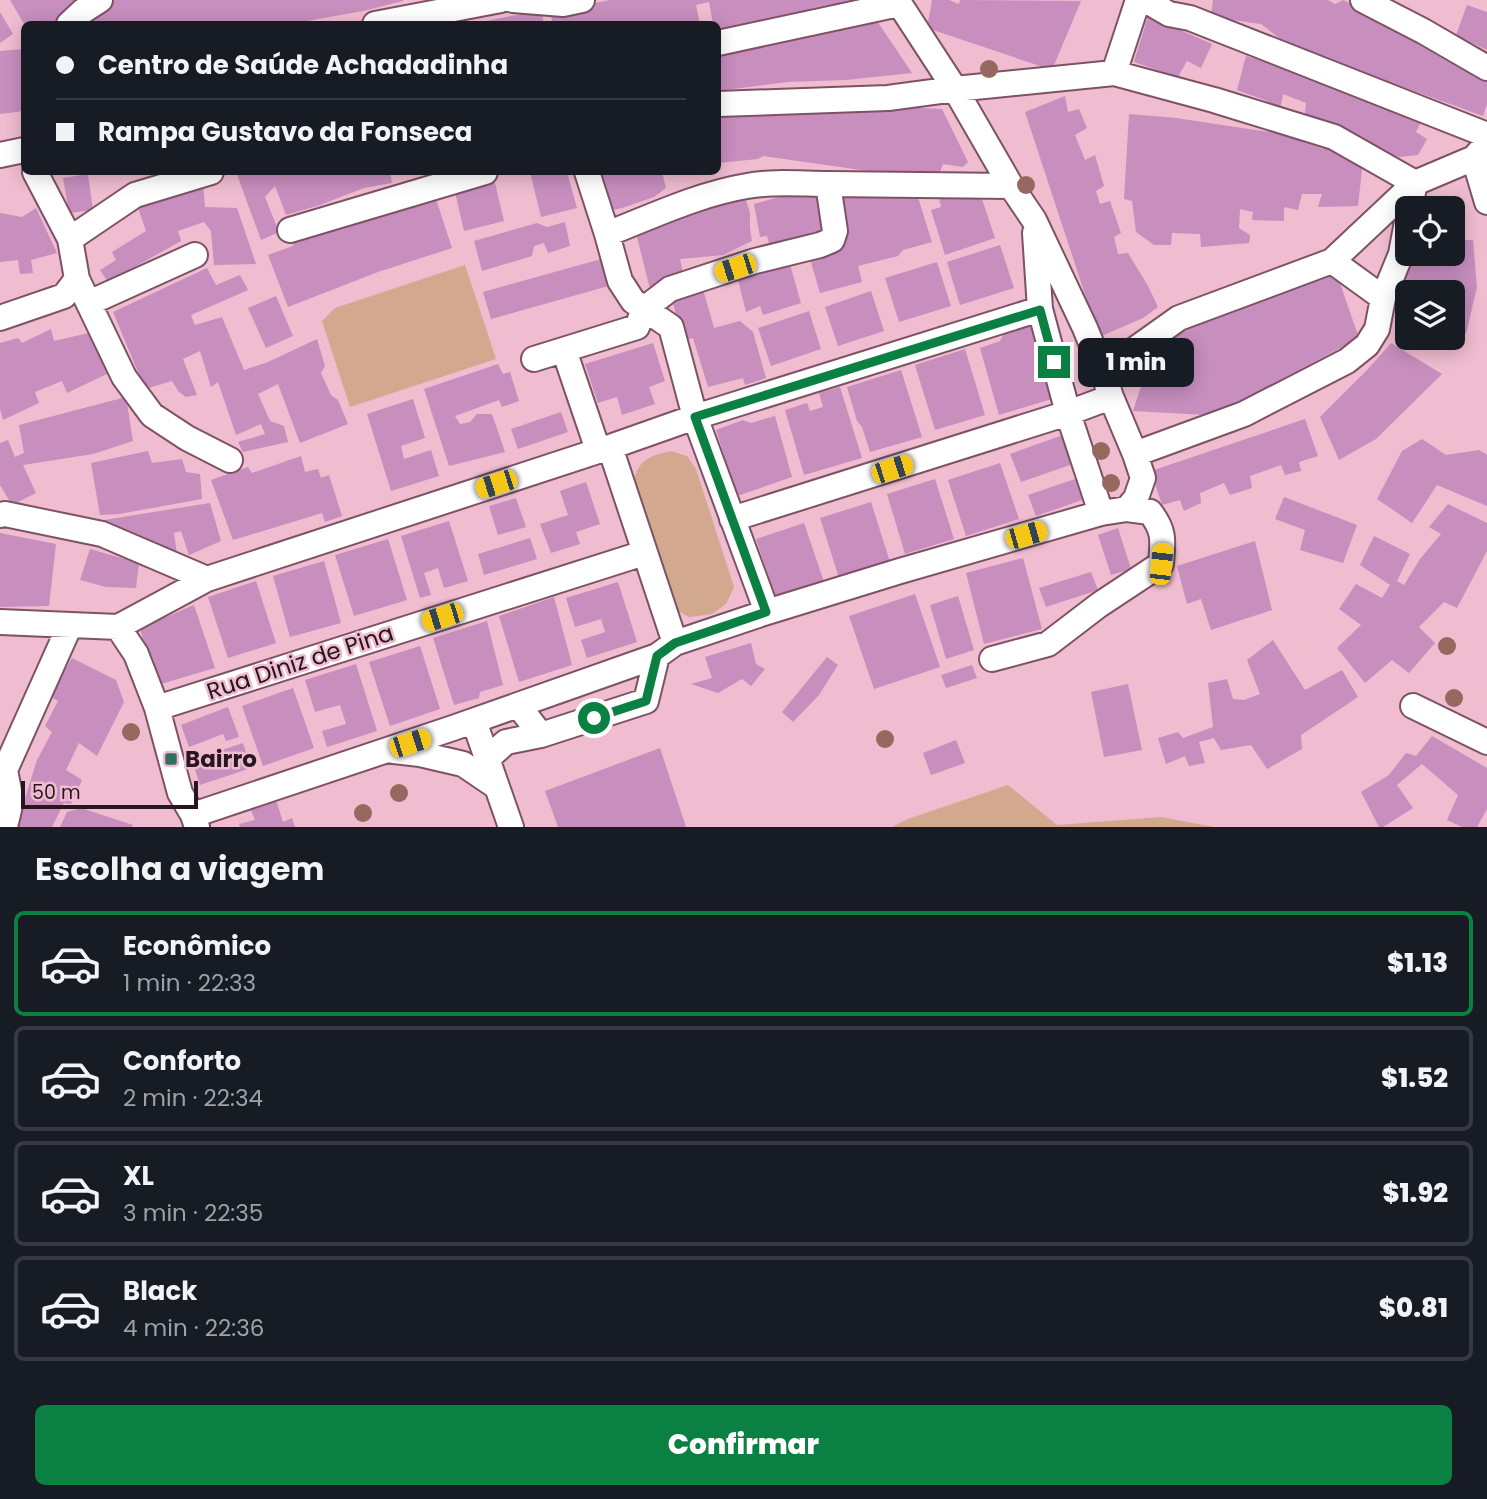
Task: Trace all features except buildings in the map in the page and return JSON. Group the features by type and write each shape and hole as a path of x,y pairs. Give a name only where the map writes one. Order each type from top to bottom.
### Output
{"street":[{"path":"72,21 83,10 100,0"},
{"path":"391,21 501,0"},
{"path":"513,0 563,4 582,0"},
{"path":"1114,73 1138,0"},
{"path":"1145,0 1169,14 1191,9 1487,135"},
{"path":"1363,0 1487,68"},
{"path":"721,42 898,2 955,89 1011,186 1034,220 1085,328 1143,478 1136,498 1127,509"},
{"path":"721,104 888,98 1114,73 1335,136 1415,183"},
{"path":"1103,372 1179,318 1332,261 1415,183 1481,150 1487,202"},
{"path":"32,175 71,239 78,279 124,377 152,415 187,438 230,460"},
{"path":"71,239 135,195 201,175"},
{"path":"290,230 475,175"},
{"path":"588,175 620,281 633,301 671,327 695,417 766,612"},
{"path":"607,234 718,192 749,185 776,183 1011,186"},
{"path":"1412,196 1415,183"},
{"path":"534,359 637,327 644,309 670,289 755,261 832,240 835,230 828,184"},
{"path":"1034,220 1040,310 1068,414 1101,513"},
{"path":"89,303 195,255"},
{"path":"1332,261 1382,298"},
{"path":"1135,454 1244,414 1347,361 1367,345 1377,329 1382,298 1396,266"},
{"path":"0,318 64,296 78,279"},
{"path":"0,622 118,626 207,579 695,417 1040,310"},
{"path":"488,760 506,742 541,735 646,701 666,650 644,553 564,350"},
{"path":"733,519 1068,414 1111,397"},
{"path":"118,626 136,654 157,708 180,793 195,821 766,612 1101,513 1127,509 1150,512 1159,523 1164,539 1161,564 1099,605 1048,644 992,659"},
{"path":"0,515 103,534 207,579"},
{"name":"Rua Diniz de Pina","path":"157,708 644,553"},
{"path":"5,827 11,801 5,770 70,625"},
{"path":"518,705 541,735"},
{"path":"1413,706 1487,742"},
{"path":"474,721 511,827"},
{"path":"388,750 463,764 497,787"}],"shaded area":[{"path":"465,265 496,359 350,407 322,321 335,308"},
{"path":"671,451 687,456 696,469 734,587 726,604 712,614 689,617 671,607 632,492 642,463"},
{"path":"1008,785 1057,825 1161,817 1214,827 892,827"}],"place":[{"name":"Bairro","path":"171,759"}],"route":[{"path":"594,718 646,701 657,656 675,643 766,612 695,417 1040,310 1054,362"}]}
